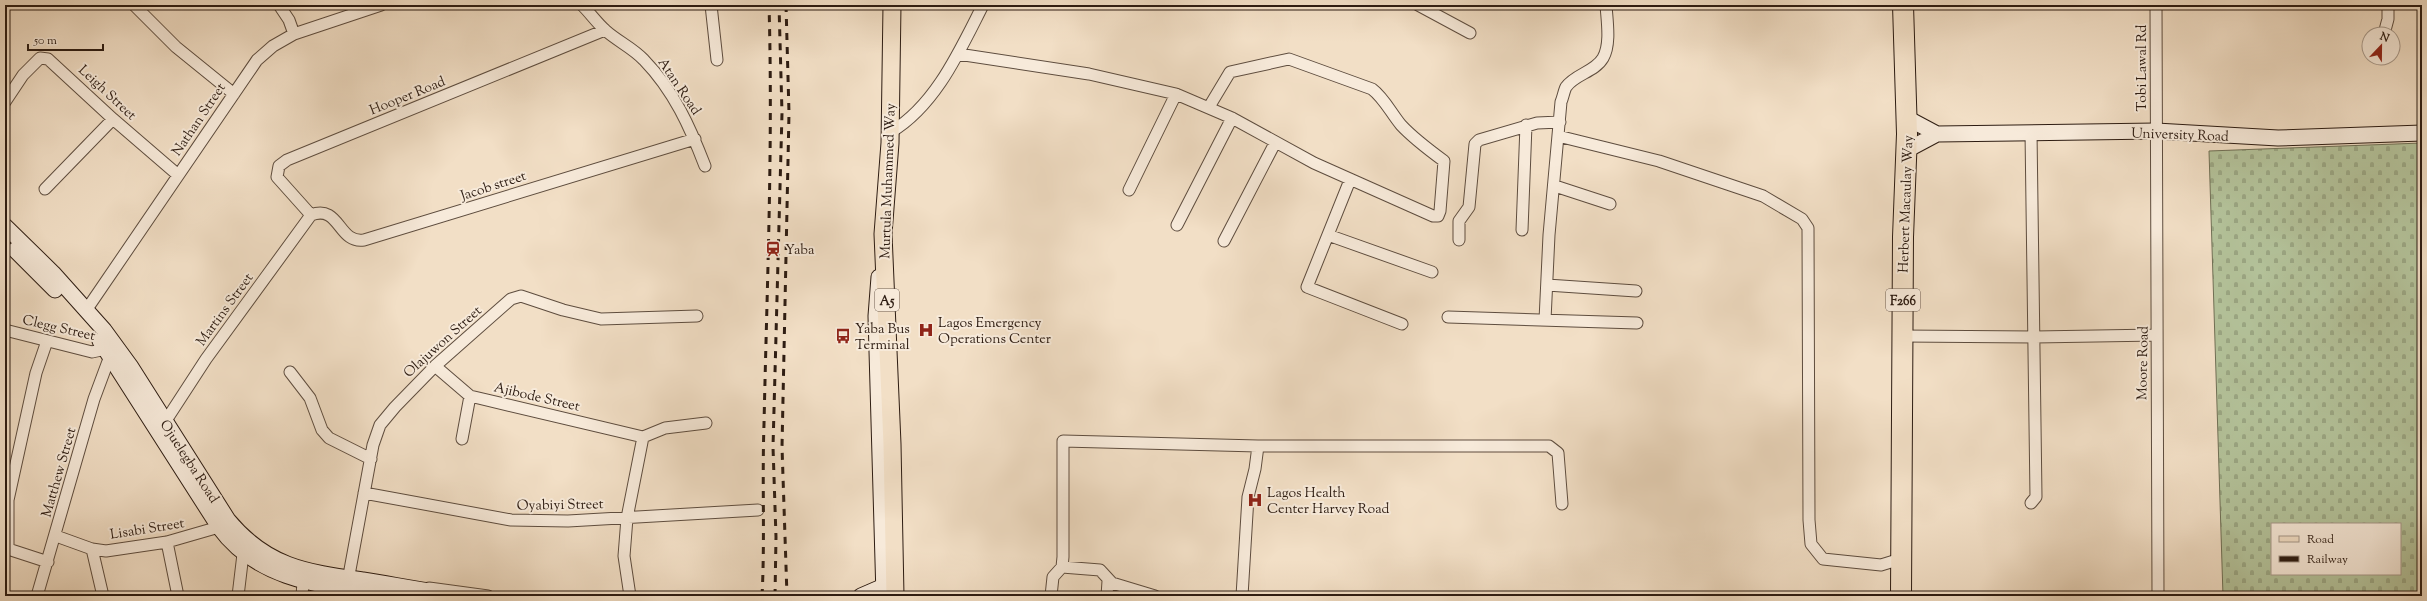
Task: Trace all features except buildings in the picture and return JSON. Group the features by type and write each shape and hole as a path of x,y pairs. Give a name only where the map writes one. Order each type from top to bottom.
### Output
{"highway":[{"name":"Herbert Macaulay Way","path":"1893,5 1897,133 1894,279 1893,596"},
{"name":"Herbert Macaulay Way","path":"1901,596 1903,237 1907,150 1903,5"}],"main road":[{"name":"Murtula Muhammed Way","path":"888,593 891,436 883,234 890,143 892,5"},
{"path":"1907,118 1937,134"},
{"name":"University Road","path":"1937,134 2156,131 2278,138 2422,133"},
{"path":"1907,150 1937,134"},
{"name":"Ojuelegba Road","path":"5,226 87,309 131,367 228,520 242,536 265,554 296,569 347,583 401,592 429,591 439,596"},
{"path":"861,596 888,593 883,512 876,316 883,234"},
{"name":"Ojuelegba Road","path":"5,240 61,295 108,353 230,542 244,554 302,589 347,583"}],"street":[{"path":"134,5 176,47 234,94"},
{"path":"278,5 289,20 294,34"},
{"path":"346,16 353,5"},
{"name":"Nathan Street","path":"87,309 257,60 273,46 294,34 381,5"},
{"name":"Atan Road","path":"582,5 605,30 643,59 654,71 678,104 695,139 705,166"},
{"path":"711,5 717,60"},
{"path":"890,143 891,132 911,118 922,107 958,54 983,5"},
{"path":"1418,5 1470,33"},
{"path":"1545,320 1561,102 1566,88 1577,77 1598,65 1603,58 1607,40 1606,5"},
{"name":"Tobi Lawal Rd","path":"2156,5 2156,131"},
{"path":"2386,26 2388,19 2388,5"},
{"name":"Hooper Road","path":"311,215 277,177 279,166 287,160 605,30"},
{"path":"958,54 1103,76 1176,94 1232,118 1275,143 1350,180 1405,205 1433,216 1438,216 1440,211 1444,161 1420,143 1402,126 1378,93 1372,89 1289,59 1230,72 1209,107"},
{"name":"Leigh Street","path":"5,102 23,75 40,58 44,57 59,68 113,119 178,175"},
{"path":"1129,190 1176,94"},
{"path":"1177,225 1232,118"},
{"path":"45,189 113,119"},
{"path":"1459,240 1459,221 1469,207 1475,144 1485,138 1526,125 1540,122 1560,122"},
{"path":"1522,230 1526,125"},
{"name":"Moore Road","path":"2156,131 2158,596"},
{"path":"2031,132 2036,497 2032,503"},
{"path":"1558,136 1659,160 1763,196 1802,219 1808,228 1809,520 1811,544 1816,552 1823,558 1829,560 1880,565 1894,561"},
{"name":"Jacob street","path":"311,215 324,212 329,214 351,238 357,241 364,240 695,139"},
{"path":"1224,241 1275,143"},
{"path":"1350,180 1307,287 1402,324"},
{"path":"1555,186 1610,204"},
{"name":"Martins Street","path":"165,422 206,359 311,215"},
{"path":"1328,235 1432,272"},
{"path":"1547,285 1636,291"},
{"name":"Olajuwon Street","path":"347,583 364,493 380,426 394,406 435,366 512,299 521,296 563,310 601,319 697,316"},
{"path":"1448,318 1637,322"},
{"name":"Clegg Street","path":"5,330 92,352 108,353"},
{"path":"1902,336 2035,337 2157,335"},
{"path":"47,341 36,373 8,500 6,548 48,562"},
{"name":"Matthew Street","path":"37,596 56,536 108,353"},
{"name":"Ajibode Street","path":"435,366 470,396 643,437"},
{"path":"290,372 310,398 322,430 329,438 371,460"},
{"path":"462,439 470,396"},
{"path":"630,596 624,556 627,518 643,437 665,428 706,423"},
{"path":"1051,596 1053,577 1062,567 1063,441 1258,446 1549,446 1558,453 1562,504"},
{"path":"1242,596 1248,497 1255,469 1258,446"},
{"name":"Oyabiyi Street","path":"364,493 511,520 627,518 758,510"},
{"name":"Lisabi Street","path":"56,536 92,549 106,551 168,542 219,527"},
{"path":"168,542 178,596"},
{"path":"92,549 103,596"},
{"path":"238,596 244,554"},
{"path":"1062,567 1100,570 1108,581 1155,596"},
{"path":"1106,596 1108,581"},
{"path":"401,592 419,586 488,596"}],"green space":[{"path":"2422,143 2422,596 2223,596 2209,151"}],"railway":[{"path":"762,596 763,445 770,162 769,5"},
{"path":"775,596 776,537 773,447 782,113 779,5"},
{"path":"786,5 789,113 782,447 787,596"}],"place":[{"name":"Yaba","path":"773,249"},
{"name":"Lagos Emergency Operations Center","path":"926,330"},
{"name":"Yaba Bus Terminal","path":"843,336"},
{"name":"Lagos Health Center Harvey Road","path":"1255,500"}]}
